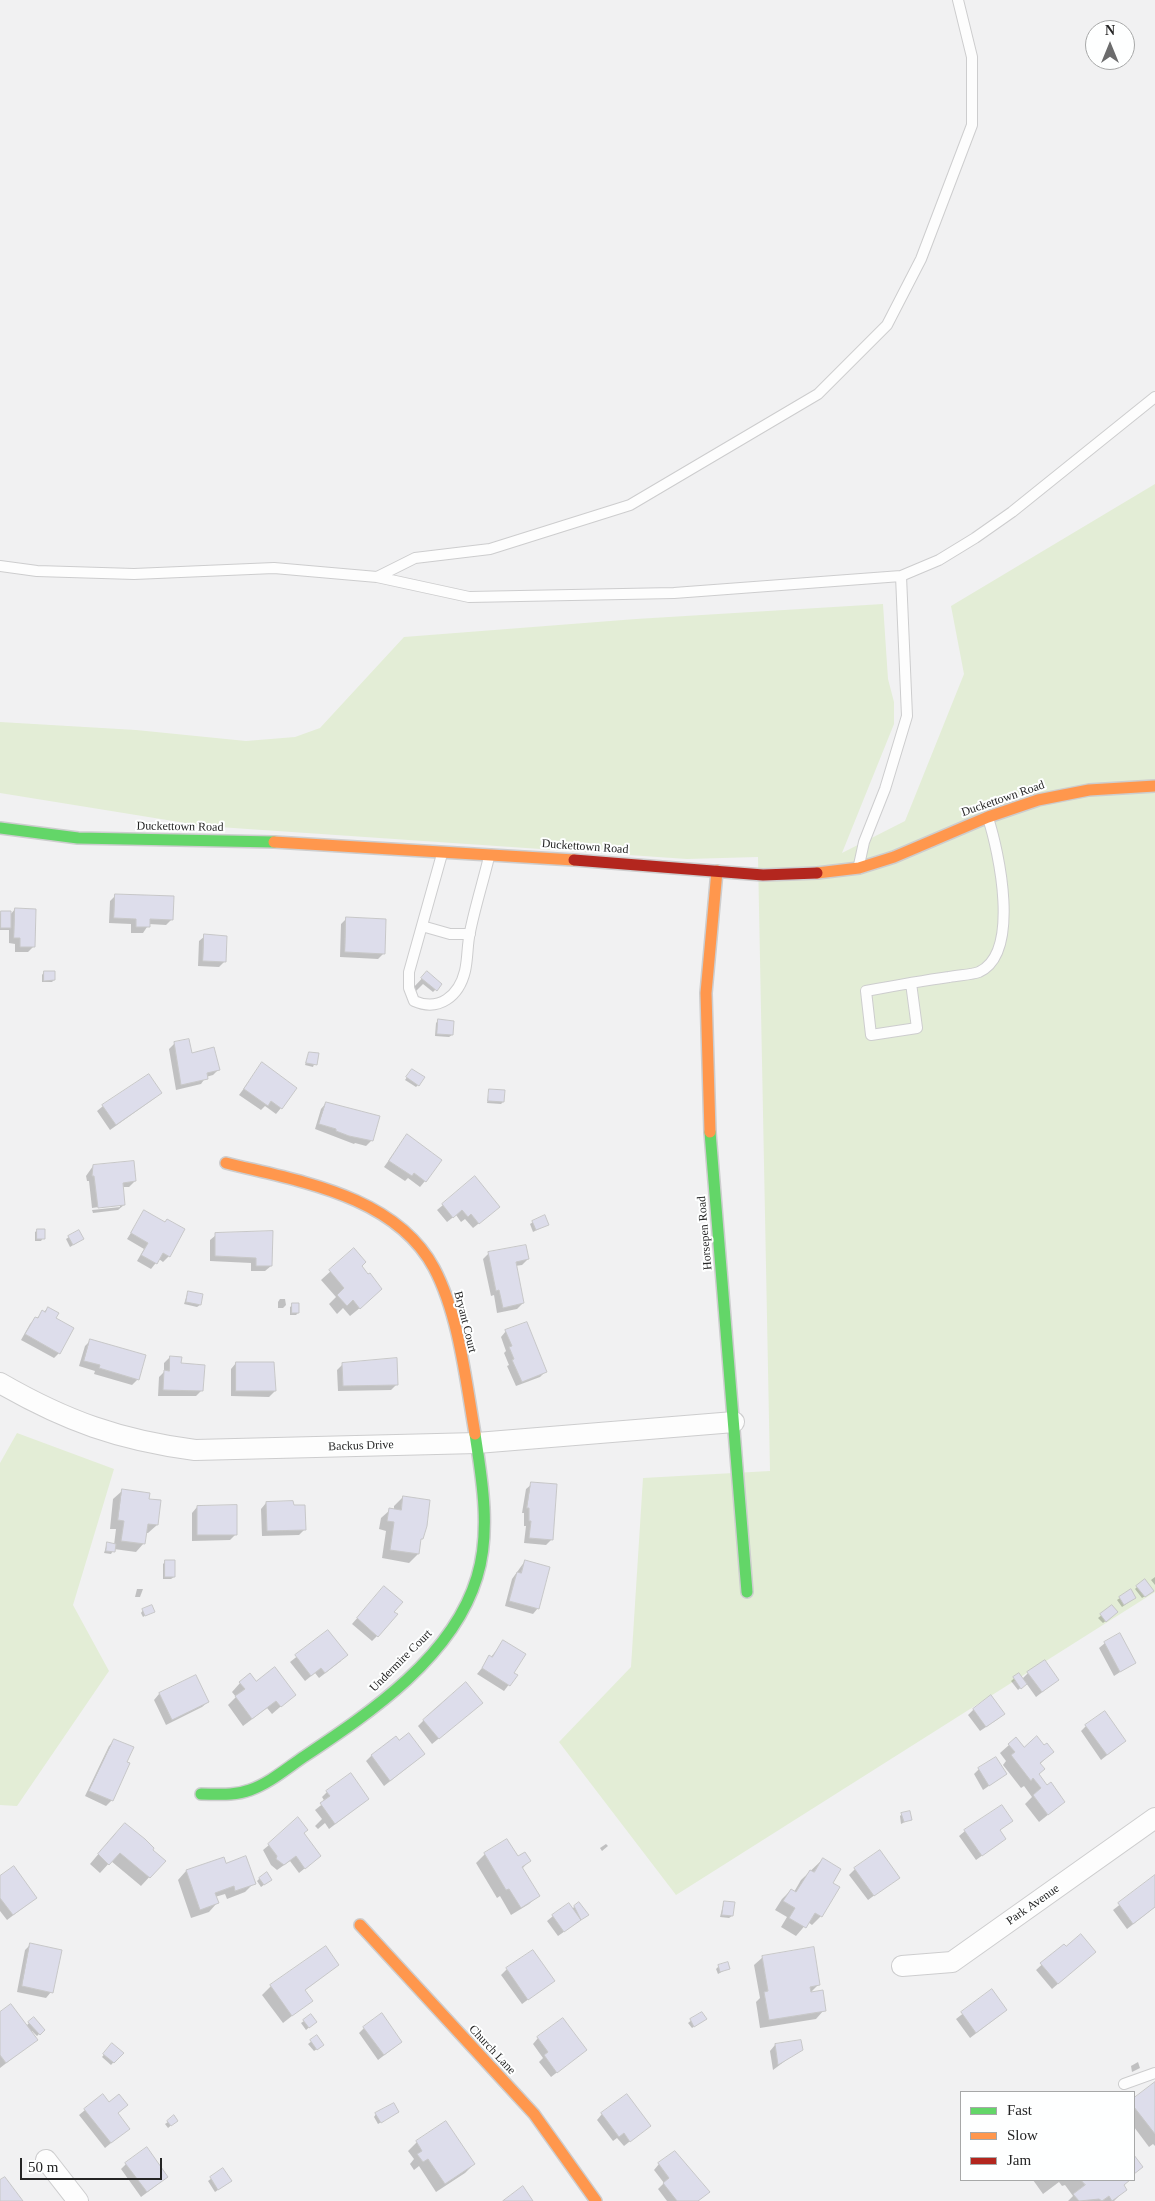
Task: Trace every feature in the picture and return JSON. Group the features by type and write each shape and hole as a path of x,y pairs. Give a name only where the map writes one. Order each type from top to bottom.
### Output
{"street":[{"name":"Duckettown Road","path":"0,828 78,838 250,841 787,875 859,868 894,857 988,817 1062,794 1122,787 1155,786"},
{"name":"Horsepen Road","path":"717,871 706,1003 710,1130 748,1592"},
{"name":"Bryant Court","path":"226,1163 320,1187 361,1202 413,1239 430,1261 441,1283 453,1319 477,1443"},
{"name":"Backus Drive","path":"0,1383 34,1402 104,1432 152,1444 204,1450 477,1443 734,1422"},
{"name":"Undermire Court","path":"201,1794 243,1792 261,1785 320,1746 384,1699 427,1658 450,1630 477,1578 482,1554 484,1531 477,1443"},
{"name":"Park Avenue","path":"902,1966 952,1962 1155,1818"},
{"name":"Church Lane","path":"360,1925 534,2114 596,2201"},
{"path":"46,2160 78,2201"}],"lane":[{"path":"377,577 415,558 490,549 630,504 818,394 887,325 921,259 972,125 972,57 958,0"},
{"path":"0,566 37,571 134,574 274,568 377,577 470,597 674,593 901,576 939,560 1012,512 1155,397"},
{"path":"859,868 864,842 885,789 907,716 901,576"},
{"path":"911,983 916,1028 871,1035 866,991 911,983 979,972 996,958 1002,938 1003,893 998,849 988,817"},
{"path":"442,853 409,972 409,988 414,1001 427,1007 442,1003 452,996 465,973 470,934 489,855"},
{"path":"422,926 450,934 470,934"},
{"path":"1124,2084 1155,2073"}],"green space":[{"path":"1155,484 1155,1592 676,1895 559,1742 631,1667 643,1478 770,1471 758,857 687,859 204,826 0,793 0,722 136,730 246,741 295,737 320,728 404,637 636,619 883,604 888,679 894,702 894,724 842,853 905,821 964,674 951,606"},
{"path":"17,1433 114,1469 73,1605 109,1671 17,1806 0,1805 0,1463"}],"building":[{"path":"115,894 174,896 173,920 150,919 150,927 136,927 136,919 114,918"},
{"path":"15,908 36,909 35,947 20,947 20,938 14,938"},
{"path":"1,911 11,911 11,928 1,928"},
{"path":"346,917 386,919 385,954 345,952"},
{"path":"204,934 227,936 226,962 203,961"},
{"path":"44,971 55,971 55,980 44,981"},
{"path":"427,971 442,984 437,991 421,978"},
{"path":"438,1019 454,1021 453,1035 437,1034"},
{"path":"189,1039 192,1053 214,1047 220,1070 207,1073 208,1079 181,1085 174,1042"},
{"path":"309,1052 319,1053 317,1065 306,1063"},
{"path":"262,1062 297,1088 282,1109 271,1101 268,1106 244,1089"},
{"path":"412,1069 425,1077 419,1086 406,1077"},
{"path":"149,1074 162,1093 116,1125 102,1105"},
{"path":"489,1089 505,1090 504,1102 488,1101"},
{"path":"326,1102 380,1116 373,1141 349,1136 336,1131 336,1129 319,1124"},
{"path":"407,1134 442,1160 426,1182 414,1173 412,1176 389,1161"},
{"path":"134,1161 136,1181 123,1183 125,1205 98,1208 94,1176 92,1176 93,1165"},
{"path":"475,1176 500,1207 479,1224 471,1214 468,1217 462,1210 453,1218 442,1204"},
{"path":"144,1210 165,1222 167,1219 185,1229 170,1257 163,1253 157,1264 141,1255 148,1243 131,1233"},
{"path":"545,1215 549,1225 536,1230 532,1221"},
{"path":"37,1229 45,1229 45,1239 37,1239"},
{"path":"79,1230 84,1239 73,1245 68,1236"},
{"path":"273,1231 272,1266 256,1266 256,1258 215,1256 215,1233"},
{"path":"526,1245 529,1259 516,1262 524,1303 503,1308 499,1290 496,1291 488,1252"},
{"path":"354,1248 366,1262 362,1266 382,1289 360,1309 353,1300 347,1306 337,1295 344,1288 329,1270"},
{"path":"188,1291 203,1294 201,1305 186,1302"},
{"path":"292,1303 299,1303 299,1313 292,1313"},
{"path":"48,1307 59,1313 56,1318 74,1328 60,1354 25,1334 35,1317 38,1318 42,1310 45,1312"},
{"path":"527,1322 547,1372 522,1382 512,1360 514,1359 509,1347 512,1346 505,1330"},
{"path":"90,1339 146,1355 139,1380 99,1368 100,1365 84,1361"},
{"path":"170,1356 182,1357 181,1363 205,1365 203,1391 163,1390 164,1370 169,1371"},
{"path":"397,1358 398,1385 343,1386 342,1363"},
{"path":"236,1362 274,1362 276,1391 236,1391"},
{"path":"531,1482 557,1484 553,1540 529,1538 531,1521 529,1521 529,1508 527,1508"},
{"path":"122,1489 150,1493 149,1499 161,1500 158,1525 148,1524 145,1544 121,1541 124,1521 118,1520"},
{"path":"403,1496 430,1500 427,1526 423,1539 421,1539 419,1554 390,1550 394,1522 387,1521 389,1508 401,1510"},
{"path":"293,1501 294,1505 305,1505 306,1530 267,1531 266,1502"},
{"path":"237,1505 237,1535 197,1535 197,1506"},
{"path":"107,1542 116,1544 115,1552 106,1551"},
{"path":"165,1560 175,1560 175,1577 165,1577"},
{"path":"525,1560 550,1567 539,1609 509,1601 517,1572 521,1573"},
{"path":"1145,1579 1154,1591 1145,1597 1136,1586"},
{"path":"384,1586 403,1602 394,1612 398,1614 378,1637 357,1618"},
{"path":"1131,1589 1136,1598 1124,1605 1119,1597"},
{"path":"152,1605 155,1612 145,1616 142,1609"},
{"path":"1112,1605 1118,1612 1106,1622 1100,1614"},
{"path":"328,1630 348,1655 325,1673 321,1668 311,1676 295,1655"},
{"path":"1120,1633 1136,1663 1120,1672 1104,1642"},
{"path":"503,1640 526,1654 514,1673 518,1675 510,1686 482,1668 489,1655 492,1657"},
{"path":"1045,1660 1059,1680 1042,1692 1027,1672"},
{"path":"275,1667 296,1695 281,1707 276,1701 252,1719 235,1696 245,1689 239,1682 250,1673 256,1681"},
{"path":"1019,1673 1027,1684 1021,1689 1013,1677"},
{"path":"196,1675 209,1702 172,1720 159,1693"},
{"path":"466,1682 483,1703 439,1739 423,1720"},
{"path":"991,1695 1005,1714 986,1727 973,1709"},
{"path":"1105,1711 1126,1741 1107,1755 1085,1725"},
{"path":"409,1733 425,1754 390,1781 371,1755 396,1736 399,1740"},
{"path":"1037,1736 1044,1745 1047,1743 1054,1752 1040,1763 1045,1769 1039,1774 1047,1785 1051,1782 1065,1802 1048,1815 1033,1795 1041,1788 1033,1778 1031,1781 1011,1755 1015,1752 1008,1744 1016,1737 1024,1747"},
{"path":"114,1739 134,1747 127,1762 130,1763 113,1801 89,1791"},
{"path":"996,1757 1007,1774 989,1786 978,1768"},
{"path":"351,1773 369,1799 335,1824 320,1803 330,1796 326,1791"},
{"path":"1002,1805 1013,1821 1000,1830 1006,1839 982,1856 964,1830"},
{"path":"910,1811 912,1820 904,1822 901,1813"},
{"path":"298,1817 308,1830 304,1833 321,1856 305,1869 296,1856 284,1865 276,1859 277,1856 268,1844"},
{"path":"125,1823 145,1839 154,1848 153,1850 166,1861 150,1878 120,1853 109,1865 98,1854"},
{"path":"507,1839 518,1856 525,1852 531,1861 522,1867 540,1896 521,1908 509,1889 506,1890 484,1853"},
{"path":"880,1850 900,1878 874,1896 854,1868"},
{"path":"246,1856 256,1884 235,1891 234,1886 215,1893 219,1903 200,1910 186,1870 224,1857 226,1863"},
{"path":"823,1858 841,1869 833,1883 840,1887 822,1917 815,1913 806,1928 789,1918 795,1908 783,1901 791,1889 796,1892 810,1870 814,1872"},
{"path":"14,1866 37,1898 13,1915 0,1898 0,1876"},
{"path":"267,1872 272,1880 264,1885 259,1878"},
{"path":"1155,1875 1155,1907 1133,1924 1118,1903"},
{"path":"724,1901 735,1902 733,1916 722,1915"},
{"path":"579,1902 589,1915 581,1920 574,1906"},
{"path":"569,1903 581,1920 564,1932 552,1915"},
{"path":"1081,1934 1096,1952 1058,1984 1040,1963 1064,1944 1066,1946"},
{"path":"30,1943 62,1950 53,1993 22,1986"},
{"path":"326,1946 339,1965 305,1990 313,2001 292,2016 270,1985"},
{"path":"814,1947 820,1985 810,1987 811,1992 823,1990 826,2011 769,2020 764,1992 768,1991 762,1956"},
{"path":"533,1950 555,1981 528,2000 506,1968"},
{"path":"728,1962 730,1969 720,1972 718,1965"},
{"path":"992,1989 1007,2010 976,2033 961,2012"},
{"path":"11,2004 38,2040 6,2063 0,2055 0,2012"},
{"path":"702,2012 707,2019 694,2027 690,2019"},
{"path":"382,2013 402,2042 384,2055 363,2027"},
{"path":"311,2014 317,2022 309,2028 303,2020"},
{"path":"34,2017 45,2030 40,2035 28,2022"},
{"path":"563,2018 587,2050 557,2073 544,2055 548,2052 537,2037"},
{"path":"317,2035 324,2045 317,2050 310,2040"},
{"path":"801,2040 803,2050 778,2065 775,2044"},
{"path":"112,2043 124,2053 114,2063 103,2054"},
{"path":"1155,2082 1155,2134 1135,2108 1135,2097"},
{"path":"103,2094 109,2102 119,2094 128,2105 118,2113 130,2129 111,2143 84,2109"},
{"path":"627,2094 651,2126 630,2142 624,2133 619,2137 601,2113"},
{"path":"394,2103 399,2112 381,2123 375,2113"},
{"path":"174,2115 178,2121 171,2126 167,2121"},
{"path":"446,2121 475,2164 445,2184 428,2159 423,2162 417,2154 422,2151 416,2141"},
{"path":"147,2147 168,2177 147,2192 125,2163"},
{"path":"675,2151 710,2192 698,2201 677,2201 663,2183 669,2178 658,2163"},
{"path":"1135,2156 1143,2167 1135,2173"},
{"path":"223,2168 232,2181 218,2190 210,2177"},
{"path":"5,2177 23,2201 0,2201 0,2180"},
{"path":"1082,2181 1129,2181 1124,2185 1127,2190 1112,2201 1109,2196 1102,2201 1099,2199 1079,2201 1073,2194 1085,2185"},
{"path":"523,2186 533,2201 503,2201"}],"traffic: fast":[{"path":"0,828 78,838 274,842"},
{"path":"710,1132 747,1592"},
{"path":"201,1794 244,1792 271,1779 382,1701 407,1680 449,1633 465,1606 477,1577 484,1542 484,1506 475,1434"}],"traffic: slow":[{"path":"817,873 859,868 894,857 988,817 1038,800 1089,790 1155,786"},
{"path":"274,842 574,860"},
{"path":"710,1132 706,993 717,871"},
{"path":"226,1163 313,1185 342,1195 370,1207 395,1223 417,1243 434,1268 450,1306 465,1371 475,1434"},
{"path":"360,1925 534,2114 596,2201"}],"traffic: jam":[{"path":"574,860 763,875 817,873"}]}
